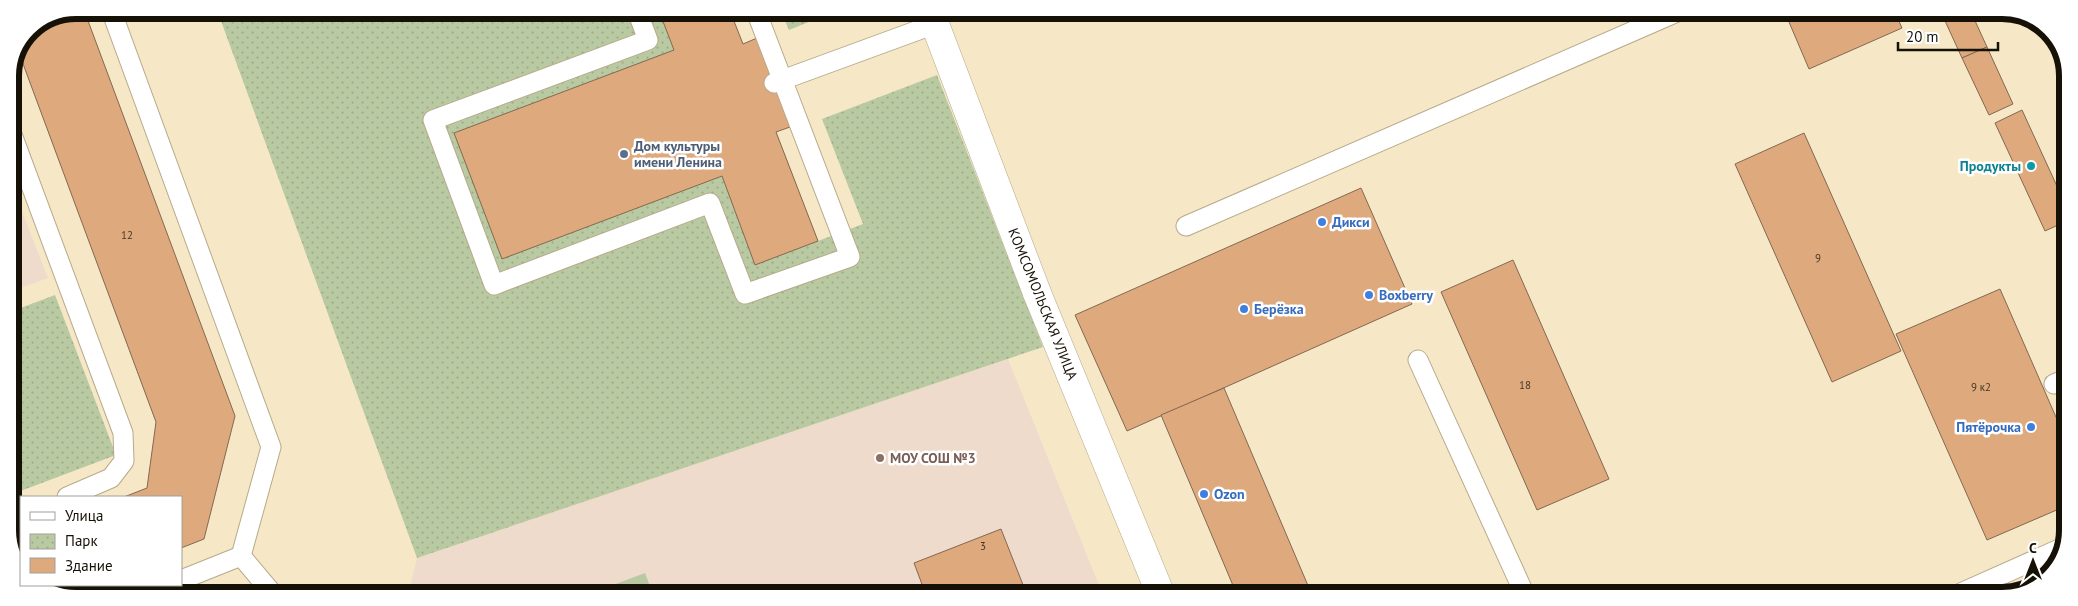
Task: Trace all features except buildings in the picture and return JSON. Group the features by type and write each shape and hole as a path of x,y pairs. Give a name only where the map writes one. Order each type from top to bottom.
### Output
{"street":[{"name":"КОМСОМОЛЬСКАЯ УЛИЦА","path":"934,19 1037,293 1157,587"}],"lane":[{"path":"114,19 271,447 241,556"},
{"path":"641,19 648,40 433,120 494,285 710,203 744,294 850,257 778,81 759,19"},
{"path":"778,81 928,19"},
{"path":"1186,226 1661,19"},
{"path":"19,153 123,433 124,461 111,478 68,496"},
{"path":"1418,360 1521,587"},
{"path":"1974,587 2055,551"},
{"path":"182,580 241,556"},
{"path":"241,556 267,587"}],"shaded area":[{"path":"19,204 48,278 19,289"},
{"name":"МОУ СОШ №3","path":"1008,359 1100,587 410,587 417,558"}],"green space":[{"path":"220,19 733,19 818,241 863,224 822,119 937,75 1043,347 417,558"},
{"path":"784,19 816,19 789,30"},
{"path":"55,295 116,455 19,492 19,309"},
{"path":"645,573 650,587 608,587"}],"place":[{"name":"Дом культуры имени Ленина","path":"624,154"},
{"name":"Продукты","path":"2031,166"},
{"name":"Дикси","path":"1322,222"},
{"name":"Boxberry","path":"1369,295"},
{"name":"Берёзка","path":"1244,309"},
{"name":"Пятёрочка","path":"2031,427"},
{"name":"МОУ СОШ №3","path":"880,458"},
{"name":"Ozon","path":"1204,494"}]}
